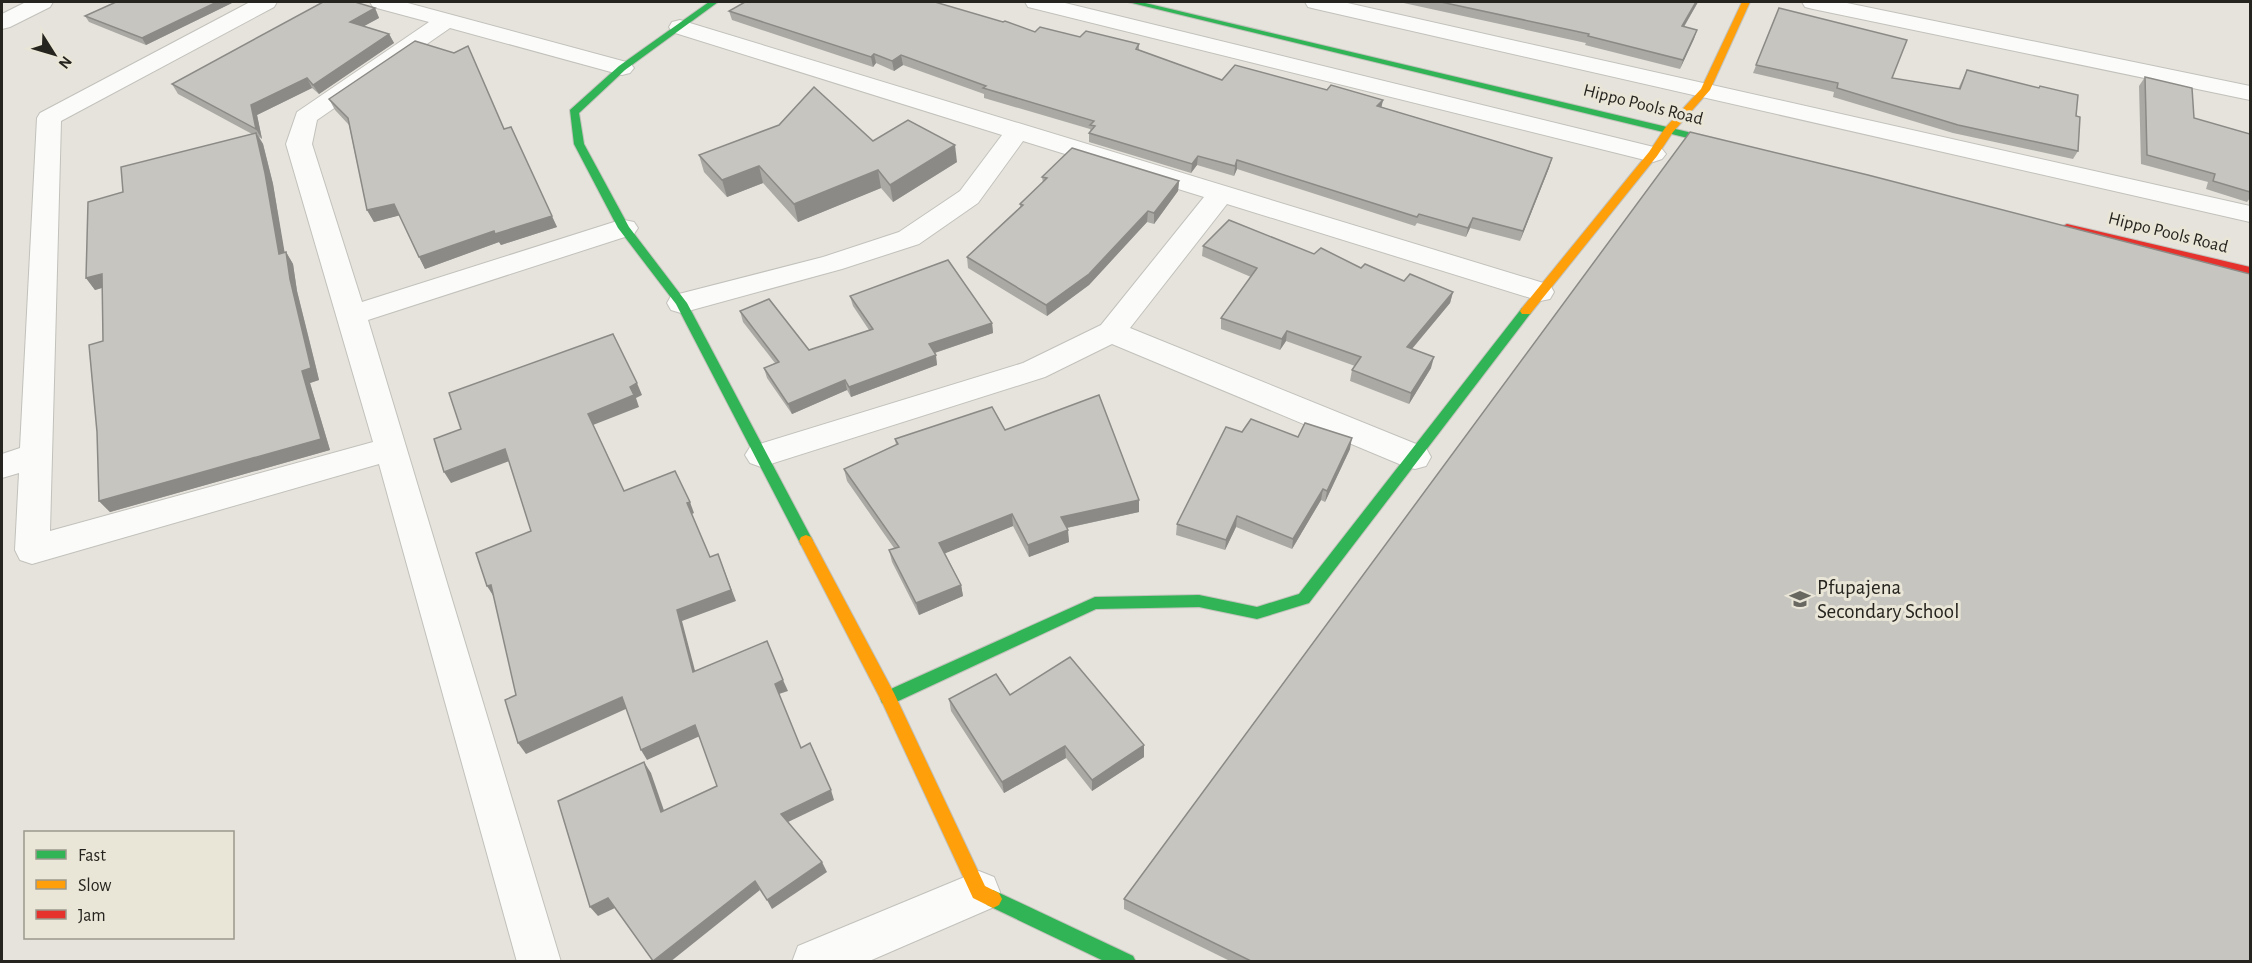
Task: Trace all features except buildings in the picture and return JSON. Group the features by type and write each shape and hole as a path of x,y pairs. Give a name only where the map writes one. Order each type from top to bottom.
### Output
{"street":[{"path":"2,22 42,2"},
{"path":"266,2 49,118 32,550 390,449"},
{"path":"381,2 622,68"},
{"path":"714,2 622,68 574,112 579,144 624,228 681,303 888,698 980,892 1127,962"},
{"path":"1036,2 1653,154"},
{"name":"Hippo Pools Road","path":"1132,2 1704,139"},
{"path":"1316,2 2250,214"},
{"path":"888,698 1095,603 1199,601 1257,613 1304,599 1540,292 1653,154 1669,130 1705,90 1746,2"},
{"path":"1813,2 2250,93"},
{"path":"447,20 306,117 299,144 352,315 539,962"},
{"path":"681,27 1540,292"},
{"path":"681,303 832,263 909,238 969,197 1017,132"},
{"path":"761,454 1035,370 1111,332 1221,194"},
{"name":"Hippo Pools Road","path":"2053,223 2250,271"},
{"path":"352,315 624,228"},
{"path":"1111,332 1415,457"},
{"path":"2,466 36,455"},
{"path":"814,962 980,892"}],"traffic: fast":[{"path":"714,2 622,68 574,112 579,144 624,228 681,303 806,541"},
{"path":"1132,2 1688,135"},
{"path":"888,698 1095,603 1199,601 1257,613 1304,599 1526,311"},
{"path":"993,899 1127,962"}],"traffic: slow":[{"path":"1526,311 1653,154 1669,130 1705,90 1746,2"},
{"path":"806,541 888,698 979,892 993,899"}],"traffic: jam":[{"path":"2067,227 2250,271"}],"place":[{"name":"Pfupajena Secondary School","path":"1800,599"}]}
